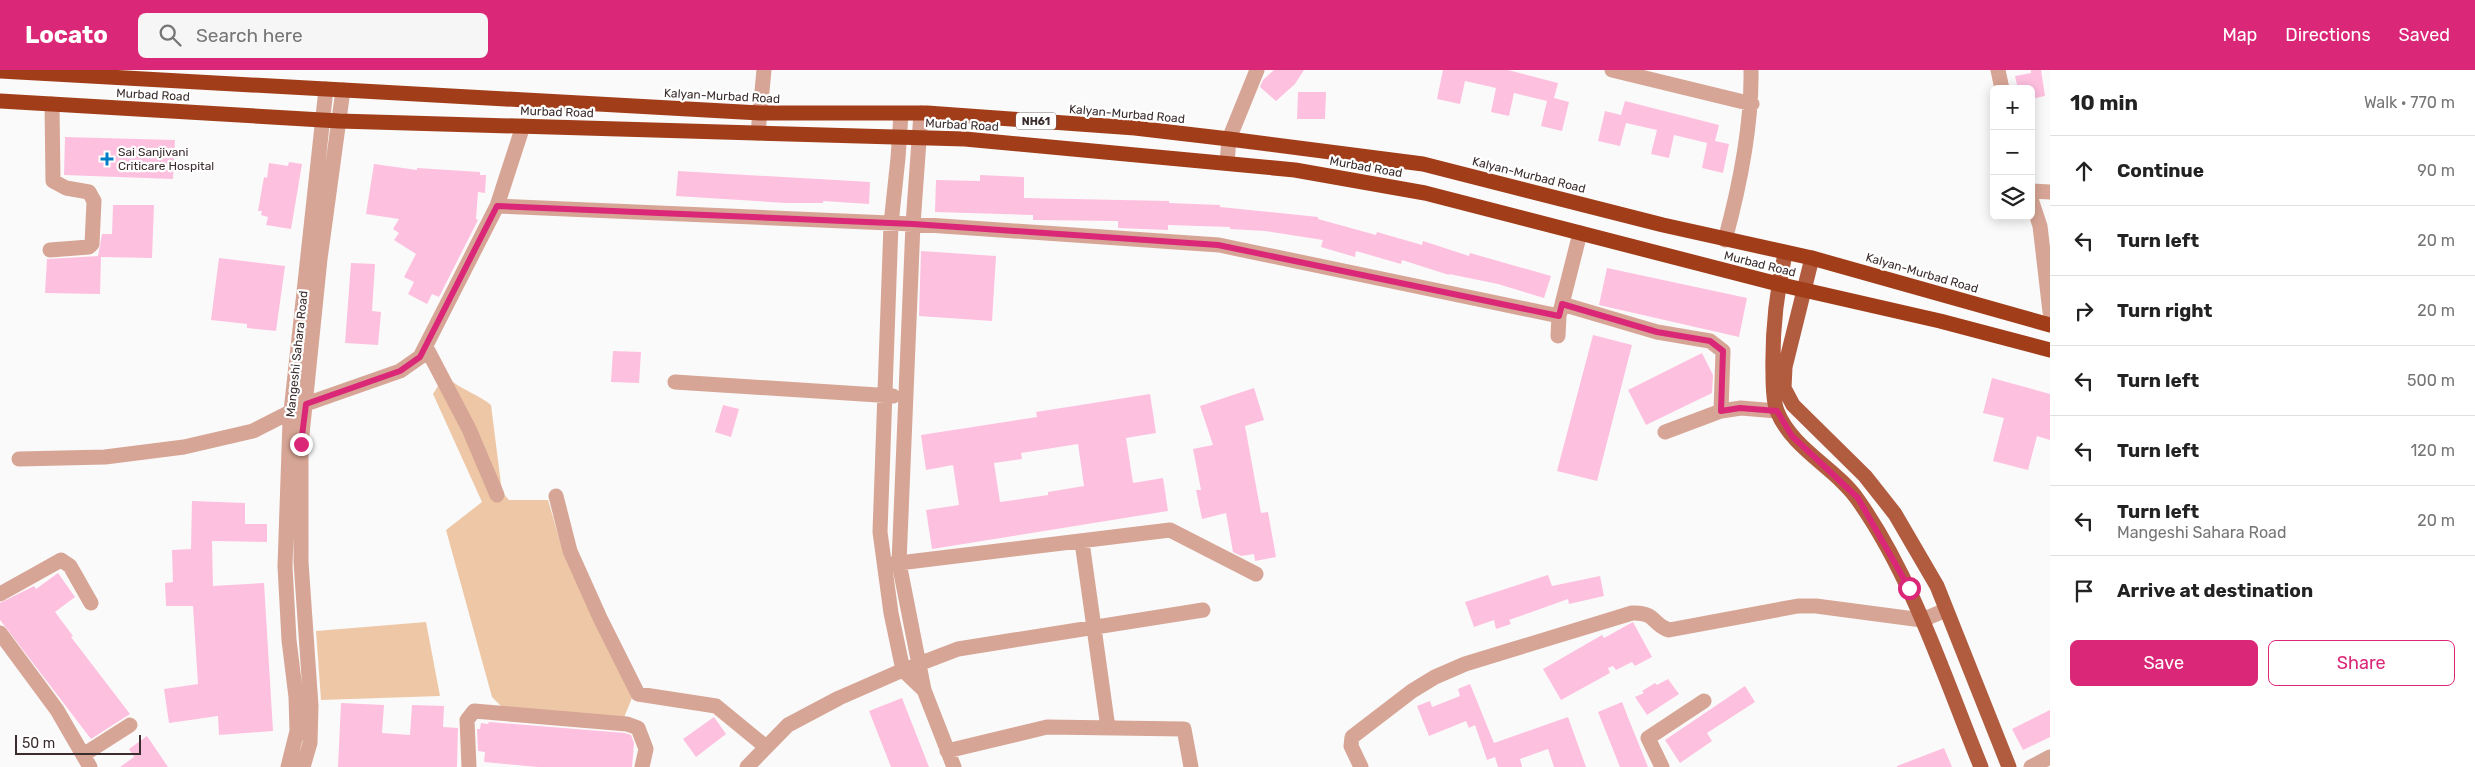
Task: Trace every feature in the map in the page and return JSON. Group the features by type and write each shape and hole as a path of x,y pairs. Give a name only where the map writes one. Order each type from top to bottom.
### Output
{"highway":[{"name":"Kalyan-Murbad Road","path":"0,70 146,74 326,89 760,114 921,113 1135,128 1423,164 1725,240 1785,254 1812,258 2050,325"},
{"name":"Murbad Road","path":"0,101 339,121 965,139 1295,170 1425,193 1778,284 1940,321 2050,350"}],"main road":[{"path":"1785,254 1778,284 1772,340 1773,388 1777,411 1792,436 1858,498 1909,588 1981,767"},
{"path":"1812,258 1785,367 1784,388 1793,405 1864,476 1895,514 1937,586 2009,767"},
{"path":"1830,472 1844,456"}],"street":[{"path":"758,133 764,70"},
{"path":"1226,163 1230,140 1258,70"},
{"path":"1612,70 1752,104"},
{"path":"1725,240 1736,197 1752,104 1751,70"},
{"path":"1998,70 2001,85"},
{"name":"Mangeshi Sahara Road","path":"288,767 297,731 296,696 289,640 285,566 290,412 326,89"},
{"name":"Mangeshi Sahara Road","path":"303,767 310,743 311,706 301,562 300,479 320,258 343,90"},
{"path":"50,250 89,248 92,244 94,200 90,192 66,188 53,181 52,104"},
{"path":"921,113 913,224 905,396 892,564 891,613 904,670 924,690"},
{"path":"901,114 890,224 880,532 892,564 919,663 924,690 946,751 954,767"},
{"path":"19,459 106,457 184,447 253,431 306,404 400,371 420,357 426,347 497,206 523,126"},
{"path":"2035,190 2050,192"},
{"path":"497,206 913,224 1218,245 1561,310 1657,332 1710,341 1723,351 1721,411"},
{"path":"2035,212 2040,226 2050,312"},
{"path":"1558,336 1561,310 1580,233"},
{"path":"426,347 468,429 497,495"},
{"path":"675,382 905,396"},
{"path":"1665,432 1721,411 1740,408 1777,411"},
{"path":"556,496 570,551 600,618 638,694 716,706 766,747"},
{"path":"892,564 1170,530 1256,574"},
{"path":"1082,542 1108,728"},
{"path":"0,594 61,560 70,566 91,602"},
{"path":"1361,767 1351,746 1352,736 1412,691 1436,677 1465,664 1632,613 1642,612 1651,615 1664,628 1669,630 1798,606 1816,606 1922,620 1946,610"},
{"path":"747,767 788,725 839,698 919,663 958,650 1203,610"},
{"path":"0,633 57,710 86,761 130,725"},
{"path":"1662,767 1648,738 1704,701"},
{"path":"469,767 468,720 474,711 627,724 638,728 646,749 642,767"},
{"path":"946,751 1048,727 1184,729 1191,767"},
{"path":"2031,767 2050,757"}],"shaded area":[{"path":"453,382 491,405 502,492 509,500 548,500 564,555 632,698 623,720 504,709 492,697 446,530 482,502 433,394 440,383"},
{"path":"426,622 440,696 321,700 316,631"}],"building":[{"path":"1274,70 1304,70 1295,84 1276,101 1260,87 1263,80"},
{"path":"1443,70 1508,70 1558,83 1554,98 1569,102 1562,131 1541,126 1547,101 1514,93 1509,116 1491,112 1496,88 1465,81 1460,104 1437,99"},
{"path":"2031,70 2041,70 2045,96 2035,98 2035,85 2017,85 2015,76 2031,73"},
{"path":"1298,92 1326,92 1325,119 1297,119"},
{"path":"1625,101 1719,125 1715,141 1729,144 1723,173 1702,168 1707,143 1674,135 1669,158 1651,154 1657,130 1626,123 1620,146 1598,141 1605,111 1621,115"},
{"path":"65,137 175,140 173,179 64,175"},
{"path":"289,162 302,164 291,229 266,225 268,217 261,215 262,211 258,211 264,177 267,178 269,163 288,166"},
{"path":"374,164 417,170 417,168 480,172 480,175 486,175 485,193 478,192 476,219 478,220 439,297 432,294 427,304 408,294 414,282 404,277 416,254 394,240 399,233 393,229 399,219 366,214"},
{"path":"678,171 870,182 869,204 823,201 823,203 786,203 676,196"},
{"path":"980,175 1024,177 1024,198 1169,201 1169,203 1220,205 1220,207 1318,217 1318,219 1376,235 1377,232 1422,245 1423,241 1469,256 1470,253 1551,276 1544,298 1498,284 1449,275 1402,260 1401,264 1356,251 1355,257 1321,247 1323,240 1265,231 1230,229 1230,227 1168,225 1168,230 1118,228 1118,221 1033,220 1033,215 935,212 936,180 980,181"},
{"path":"113,205 154,205 152,258 101,257 100,294 45,293 47,259 98,256 102,234 112,234"},
{"path":"921,251 996,256 992,321 919,316"},
{"path":"219,258 285,266 276,331 247,328 247,324 211,320"},
{"path":"351,263 375,264 372,311 381,312 378,345 345,343"},
{"path":"1607,268 1747,298 1739,337 1599,305"},
{"path":"1593,335 1632,345 1597,481 1557,471"},
{"path":"613,351 641,352 639,383 611,382"},
{"path":"1702,353 1713,375 1712,393 1646,425 1628,390"},
{"path":"1992,378 2050,394 2050,440 2037,436 2028,470 1993,461 2004,418 1983,413"},
{"path":"1254,388 1264,420 1245,426 1261,513 1268,512 1276,557 1255,561 1254,554 1241,556 1233,552 1226,513 1202,519 1196,490 1201,490 1193,449 1213,445 1200,406"},
{"path":"1150,394 1156,433 1126,438 1133,483 1163,478 1168,511 932,549 926,510 959,505 953,465 926,470 921,435 1037,417 1036,412","holes":["1078,444 1084,486 1048,492 1048,495 1000,502 994,463 1022,459 1021,453"]},
{"path":"723,405 739,409 731,437 715,432"},
{"path":"192,501 245,503 245,524 267,524 267,542 212,541 213,586 264,583 273,731 219,735 218,716 169,723 164,689 198,684 193,606 166,606 165,583 173,582 172,550 191,549"},
{"path":"58,573 75,597 55,612 73,636 71,637 130,714 91,739 0,620 0,603 34,586 36,589"},
{"path":"1548,575 1552,586 1600,576 1604,596 1569,604 1568,599 1509,620 1511,624 1496,629 1494,620 1474,627 1465,602"},
{"path":"1633,622 1652,657 1635,666 1632,662 1616,670 1613,666 1608,668 1610,673 1561,700 1543,669 1602,635 1604,638"},
{"path":"1668,679 1679,694 1647,715 1635,697 1644,693 1642,691 1655,683 1657,685"},
{"path":"1470,684 1494,743 1568,717 1586,767 1554,767 1548,749 1520,759 1522,767 1498,767 1495,757 1487,760 1475,725 1469,728 1466,721 1429,736 1417,706 1430,701 1432,707 1460,696 1458,689"},
{"path":"1745,686 1755,702 1707,733 1712,741 1680,763 1665,740"},
{"path":"902,698 929,767 891,767 869,711"},
{"path":"1622,702 1648,767 1620,767 1598,712"},
{"path":"341,703 384,705 382,733 410,735 412,705 444,706 443,727 458,728 457,767 338,767"},
{"path":"2050,710 2050,737 2023,750 2012,729"},
{"path":"714,717 726,734 696,757 683,739"},
{"path":"489,722 625,733 631,735 634,743 632,767 538,767 484,762 485,752 478,751 477,729 480,729 481,723 488,724"},
{"path":"147,736 168,767 120,767 134,757 129,749"},
{"path":"1944,748 1952,767 1897,767 1897,766"}],"place":[{"name":"Sai Sanjivani Criticare Hospital","path":"107,159"}],"route":[{"path":"301,444 306,404 400,371 420,357 497,206 913,224 1218,245 1559,316 1562,304 1657,332 1710,341 1723,351 1724,369 1721,411 1740,408 1777,411 1792,436 1858,498 1909,588"}]}
